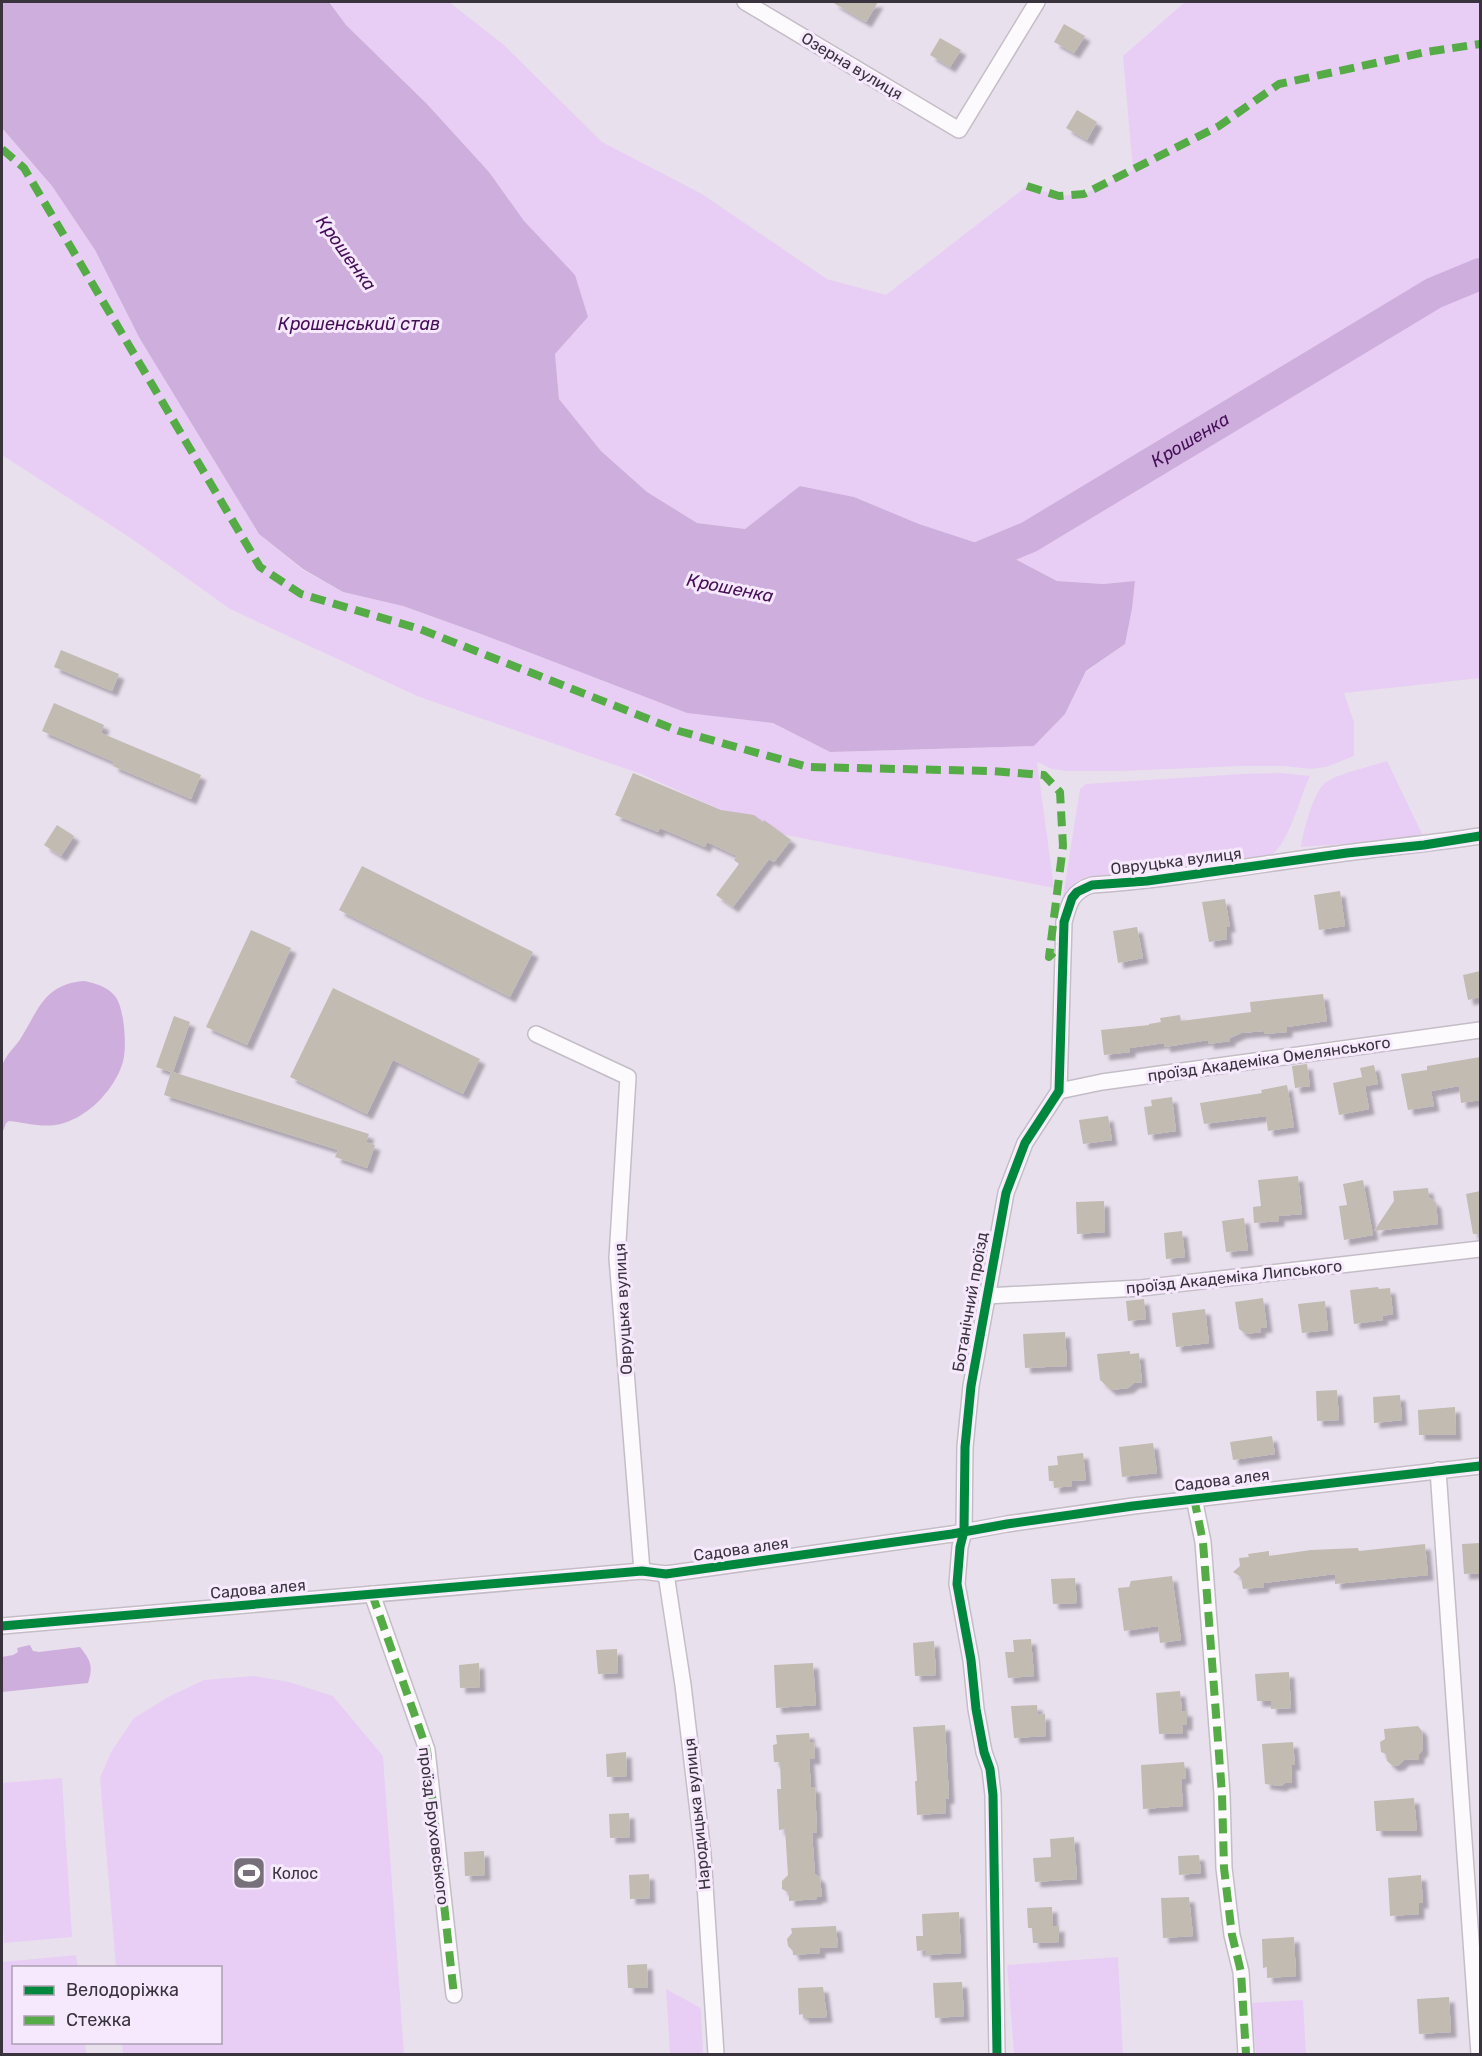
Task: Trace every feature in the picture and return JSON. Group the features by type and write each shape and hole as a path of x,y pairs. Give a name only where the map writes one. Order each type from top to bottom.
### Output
{"street":[{"name":"Озерна вулиця","path":"745,2 959,130 1037,2"},
{"name":"Овруцька вулиця","path":"1059,1091 1064,922 1072,898 1083,888 1092,885 1229,871 1480,836"},
{"name":"проїзд Академіка Омелянського","path":"1059,1091 1102,1082 1480,1030"},
{"name":"Овруцька вулиця","path":"536,1034 628,1077 617,1258 642,1571"},
{"name":"Ботанічний проїзд","path":"997,2055 993,1795 990,1769 984,1752 976,1708 957,1584 960,1547 964,1531 965,1447 986,1296 1006,1193 1025,1143 1059,1091"},
{"name":"проїзд Академіка Липського","path":"986,1296 1142,1288 1480,1249"},
{"name":"Садова алея","path":"2,1626 642,1571 666,1574 1194,1498 1480,1466"},
{"path":"1438,1470 1479,2055"},
{"path":"1194,1498 1203,1542 1222,1794 1224,1868 1232,1935 1241,1972 1246,2055"},
{"name":"Народицька вулиця","path":"666,1574 683,1685 703,1854 716,2055"},
{"name":"проїзд Бруховського","path":"372,1594 427,1750 454,1995"}],"shaded area":[{"path":"329,2 449,2 504,45 602,142 702,194 827,279 886,295 1027,186 1059,196 1084,194 1133,170 1123,56 1185,2 1480,2 1480,678 1344,693 1354,722 1354,756 1326,767 1311,769 1284,766 1242,766 1067,771 1052,769 1037,762 1054,888 771,832 641,774 417,696 230,609 132,539 2,455 2,128 52,186 95,250 140,339 259,534 303,570 343,592 403,606 687,713 773,723 830,752 1034,746 1065,714 1086,672 1125,644 1135,581 1103,584 1057,581 998,550 919,524 854,497 801,486 745,529 697,523 647,492 601,451 559,399 555,354 588,317 489,172 427,104 346,25"},
{"path":"1387,761 1424,838 1301,847 1306,823 1316,795 1325,783 1345,773"},
{"path":"1281,773 1310,776 1288,833 1275,852 1267,859 1147,876 1086,878 1076,882 1063,897 1080,789 1086,784"},
{"name":"Колос","path":"254,1676 289,1682 333,1696 383,1756 404,2054 123,2054 122,2044 222,2044 222,1966 116,1966 100,1778 111,1752 134,1718 170,1696 204,1680"},
{"path":"62,1778 72,1937 4,1943 2,1783"},
{"path":"76,1955 78,1966 12,1966 12,2044 85,2044 86,2054 2,2054 2,1962"},
{"path":"1118,1957 1123,2054 1014,2054 1007,1965"},
{"path":"666,1989 701,2010 703,2054 670,2054"},
{"path":"1303,2000 1306,2054 1256,2054 1251,2003"}],"water":[{"name":"Крошенський став","path":"2,2 329,2 346,25 427,104 489,172 524,221 575,275 588,317 555,354 559,399 601,451 647,492 697,523 745,529 800,486 854,497 919,524 998,550 1057,581 1103,584 1135,581 1125,644 1086,671 1065,714 1034,746 830,752 773,723 687,713 403,606 343,592 303,569 259,534 140,339 95,250 52,186 2,128"},
{"path":"84,981 110,991 120,1006 124,1025 125,1052 116,1078 98,1102 73,1120 50,1126 9,1121 2,1134 1,1083 4,1061 43,1001 50,994 70,983"},
{"path":"30,1645 33,1651 39,1652 80,1647 90,1664 91,1672 88,1683 2,1692 2,1657 13,1655 18,1652 17,1648"}],"building":[{"path":"832,2 878,2 866,22"},
{"path":"1064,24 1085,36 1074,53 1054,42"},
{"path":"940,38 961,50 950,67 930,55"},
{"path":"1077,110 1097,122 1087,140 1066,128"},
{"path":"61,650 119,674 112,691 54,667"},
{"path":"54,703 104,725 101,733 201,775 191,799 113,766 114,762 42,731"},
{"path":"633,773 721,810 754,815 791,840 774,862 769,859 733,907 716,895 739,864 734,860 737,856 707,842 705,847 660,828 658,832 615,815"},
{"path":"57,825 74,836 61,856 44,845"},
{"path":"362,866 533,952 510,997 339,910"},
{"path":"1340,891 1345,926 1319,930 1314,895"},
{"path":"1225,899 1230,927 1226,927 1227,939 1209,942 1202,902"},
{"path":"1137,927 1143,958 1118,963 1113,931"},
{"path":"251,930 291,948 247,1045 206,1027"},
{"path":"1480,971 1480,997 1468,1000 1463,975"},
{"path":"333,988 480,1059 463,1094 393,1060 367,1114 290,1077"},
{"path":"1323,994 1327,1021 1287,1027 1287,1032 1241,1033 1230,1038 1230,1041 1208,1044 1208,1040 1165,1047 1164,1043 1130,1048 1130,1052 1104,1055 1101,1030 1149,1025 1161,1022 1160,1018 1180,1015 1181,1021 1251,1012 1250,1002"},
{"path":"174,1016 190,1022 173,1072 369,1134 366,1142 375,1145 367,1168 335,1157 338,1150 164,1095 171,1072 156,1067"},
{"path":"1480,1057 1480,1100 1461,1103 1459,1086 1431,1091 1434,1106 1408,1110 1401,1074 1427,1070 1427,1066"},
{"path":"1307,1064 1310,1086 1295,1088 1292,1066"},
{"path":"1374,1065 1378,1084 1365,1086 1369,1109 1339,1115 1333,1083 1362,1077 1360,1068"},
{"path":"1287,1085 1294,1127 1268,1131 1266,1116 1204,1124 1200,1103 1262,1093 1261,1090"},
{"path":"1172,1097 1176,1131 1148,1135 1144,1107 1152,1106 1151,1100"},
{"path":"1108,1116 1112,1140 1083,1144 1079,1120"},
{"path":"1298,1176 1302,1214 1279,1216 1279,1221 1254,1223 1253,1207 1261,1206 1258,1180"},
{"path":"1363,1180 1373,1235 1344,1240 1339,1206 1347,1205 1343,1184"},
{"path":"1428,1188 1429,1197 1436,1203 1438,1224 1374,1231 1394,1201 1393,1191"},
{"path":"1480,1191 1480,1234 1473,1234 1466,1194"},
{"path":"1104,1201 1105,1232 1077,1234 1076,1202"},
{"path":"1244,1218 1248,1250 1226,1252 1222,1221"},
{"path":"1182,1231 1185,1257 1166,1259 1164,1233"},
{"path":"1378,1287 1379,1289 1390,1288 1393,1314 1382,1316 1383,1320 1354,1324 1350,1290"},
{"path":"1263,1298 1267,1327 1260,1328 1261,1332 1246,1334 1239,1329 1235,1302"},
{"path":"1144,1299 1146,1319 1128,1321 1126,1301"},
{"path":"1325,1301 1328,1330 1302,1333 1298,1304"},
{"path":"1205,1309 1209,1343 1176,1347 1172,1313"},
{"path":"1065,1332 1067,1366 1025,1368 1023,1334"},
{"path":"1130,1351 1130,1354 1139,1353 1142,1382 1134,1383 1128,1388 1111,1390 1100,1380 1097,1354"},
{"path":"1337,1390 1339,1420 1317,1421 1316,1391"},
{"path":"1400,1395 1402,1420 1374,1423 1373,1397"},
{"path":"1455,1407 1456,1435 1419,1435 1418,1410"},
{"path":"1272,1436 1275,1454 1233,1460 1230,1442"},
{"path":"1153,1443 1157,1473 1122,1477 1119,1447"},
{"path":"1083,1453 1086,1480 1072,1481 1072,1486 1054,1488 1054,1481 1049,1481 1048,1466 1058,1465 1057,1456"},
{"path":"1480,1543 1480,1573 1464,1574 1462,1544"},
{"path":"1425,1544 1428,1575 1335,1584 1335,1574 1264,1583 1264,1587 1243,1589 1241,1577 1233,1572 1240,1566 1239,1558 1249,1557 1248,1554 1269,1551 1269,1556 1311,1550 1358,1548 1359,1551"},
{"path":"1172,1576 1181,1640 1160,1643 1158,1626 1124,1631 1118,1588 1129,1587 1131,1581"},
{"path":"1075,1578 1077,1603 1053,1604 1051,1579"},
{"path":"1031,1639 1034,1676 1008,1678 1005,1652 1014,1652 1013,1640"},
{"path":"934,1641 936,1675 915,1676 913,1643"},
{"path":"617,1649 618,1673 598,1674 596,1650"},
{"path":"479,1663 480,1687 460,1688 459,1665"},
{"path":"813,1663 816,1705 776,1708 774,1665"},
{"path":"1289,1672 1291,1708 1271,1709 1271,1701 1257,1701 1255,1674"},
{"path":"1180,1691 1182,1711 1187,1711 1187,1725 1182,1725 1183,1733 1159,1734 1156,1693"},
{"path":"1037,1705 1038,1715 1045,1714 1046,1736 1014,1738 1011,1706"},
{"path":"945,1725 949,1798 945,1799 946,1813 917,1815 913,1727"},
{"path":"1418,1726 1422,1731 1423,1750 1419,1754 1419,1759 1404,1760 1399,1765 1393,1766 1387,1761 1386,1754 1381,1752 1380,1742 1385,1739 1384,1729"},
{"path":"809,1733 810,1742 814,1742 815,1759 809,1759 811,1787 815,1787 817,1832 812,1833 815,1874 820,1878 822,1897 789,1901 789,1893 782,1889 782,1881 788,1875 785,1829 779,1830 777,1789 781,1789 780,1762 774,1762 773,1745 777,1744 776,1735"},
{"path":"1293,1742 1295,1765 1291,1765 1292,1783 1285,1783 1281,1786 1265,1784 1262,1744"},
{"path":"626,1752 627,1776 607,1777 606,1754"},
{"path":"1184,1762 1186,1778 1181,1779 1183,1806 1143,1809 1141,1765"},
{"path":"1414,1798 1417,1831 1376,1831 1374,1801"},
{"path":"629,1813 630,1837 610,1838 609,1814"},
{"path":"1074,1837 1077,1879 1035,1882 1033,1858 1051,1857 1050,1839"},
{"path":"484,1851 485,1875 465,1876 464,1852"},
{"path":"1199,1855 1201,1873 1179,1875 1178,1856"},
{"path":"649,1874 650,1898 630,1899 629,1875"},
{"path":"1421,1875 1423,1903 1419,1903 1419,1914 1390,1916 1388,1878"},
{"path":"1189,1897 1193,1936 1163,1938 1161,1898"},
{"path":"1052,1907 1053,1927 1059,1926 1059,1942 1033,1943 1032,1928 1028,1928 1027,1908"},
{"path":"959,1912 961,1953 925,1955 925,1950 917,1951 916,1936 923,1936 922,1914"},
{"path":"836,1926 838,1947 820,1948 820,1953 793,1955 793,1951 788,1946 787,1939 792,1933 791,1928"},
{"path":"1294,1937 1296,1976 1267,1978 1267,1967 1263,1968 1262,1939"},
{"path":"647,1964 648,1988 628,1988 627,1965"},
{"path":"962,1982 964,2016 935,2018 933,1983"},
{"path":"823,1987 827,2017 803,2018 803,2014 799,2015 798,1988"},
{"path":"1449,1997 1451,2032 1419,2034 1417,1999"}],"waterway":[{"name":"Крошенка","path":"959,566 1029,537 1434,293 1480,274"}],"marked path":[{"path":"1027,186 1059,196 1084,194 1219,126 1279,84 1426,52 1480,44"},
{"path":"2,149 24,168 260,567 301,594 420,629 679,731 808,767 991,771 1044,775 1060,792 1063,846 1049,957 1063,943"},
{"path":"1194,1498 1203,1542 1222,1794 1224,1868 1232,1935 1241,1972 1246,2054"},
{"path":"372,1594 427,1750 454,1995"}],"cycle path":[{"path":"997,2054 993,1795 990,1769 984,1752 976,1709 971,1660 957,1584 960,1547 964,1531 965,1447 971,1386 1006,1193 1025,1143 1059,1091 1064,922 1072,898 1077,892 1092,885 1147,881 1480,836"},
{"path":"2,1626 642,1571 666,1574 1133,1506 1480,1466"}],"place":[{"name":"Колос","path":"249,1873"}]}
